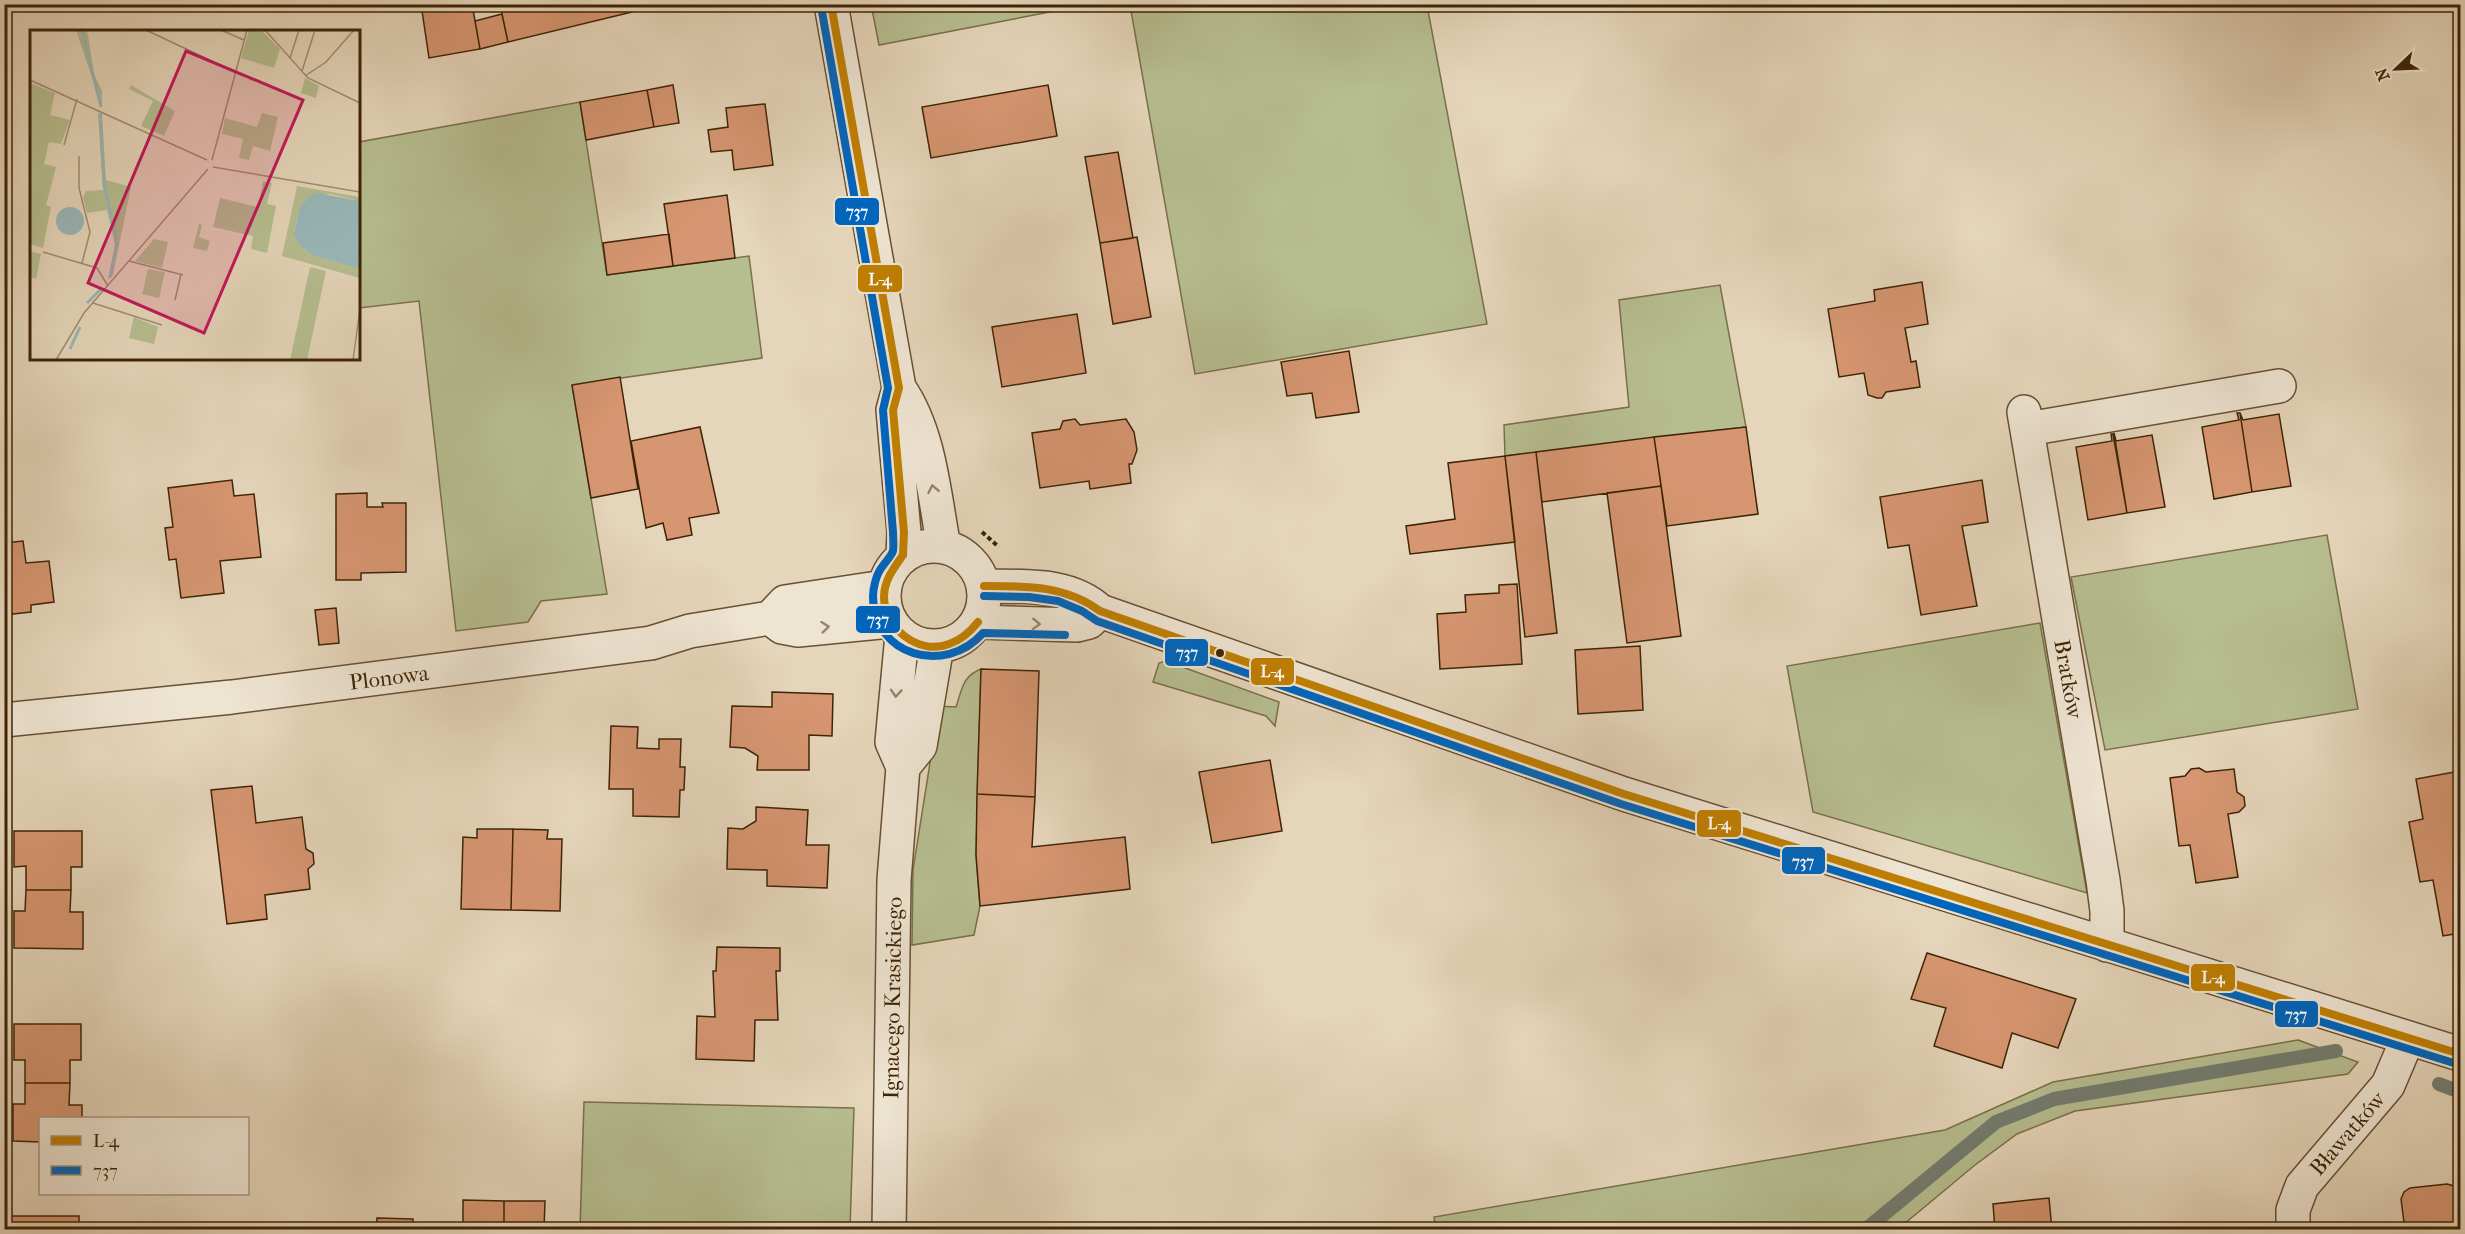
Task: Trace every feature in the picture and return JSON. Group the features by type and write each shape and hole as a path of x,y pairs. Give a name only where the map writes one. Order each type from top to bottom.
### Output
{"street":[{"path":"831,4 900,388 911,405 922,438 944,547"},
{"name":"Bratków","path":"2107,945 2107,911 2103,880 2026,421 2279,386"},
{"path":"900,388 893,410 904,532 903,555"},
{"path":"935,545 944,547 952,548 966,557 978,570 984,586 984,604 978,622 964,637 947,645 927,647 909,640 896,628 886,614 884,587 892,567 903,555 918,548 935,545"},
{"path":"984,586 1042,587 1074,594 1088,600 1100,611 1547,769 2460,1054"},
{"name":"Plonowa","path":"5,721 232,697 651,643 690,631 770,618 785,602 884,587"},
{"path":"978,622 1077,625 1089,622 1100,611"},
{"path":"770,618 782,627 798,630 896,628"},
{"name":"Ignacego Krasickiego","path":"889,1230 894,880 903,766 892,742 896,628"},
{"path":"903,766 920,746 937,646"},
{"name":"Bławatków","path":"2293,1230 2293,1210 2302,1186 2388,1085 2408,1038"}],"path":[{"path":"981,531 1004,552"}],"green space":[{"path":"871,4 1086,4 1086,5 879,45"},
{"path":"1130,5 1427,5 1487,324 1195,374"},
{"path":"580,102 607,275 749,256 762,358 572,385 607,594 541,601 528,622 456,631 419,301 360,308 360,142"},
{"path":"1720,285 1746,427 1505,456 1504,425 1629,407 1619,300"},
{"path":"2327,535 2358,709 2105,750 2071,577"},
{"path":"2040,623 2087,893 1813,812 1787,666"},
{"path":"1166,661 1279,702 1275,726 1266,716 1153,682 1159,663"},
{"path":"981,669 976,855 980,906 974,935 912,945 913,870 939,706 956,707 966,680"},
{"path":"2298,1040 2358,1062 2348,1074 2075,1111 2017,1134 1975,1165 1898,1229 1436,1229 1434,1217 1945,1130 2053,1082"},
{"path":"584,1102 854,1108 850,1229 580,1229"}],"building":[{"path":"421,4 472,4 480,49 429,58"},
{"path":"525,4 665,4 508,42 501,10"},
{"path":"502,14 508,42 480,49 475,21"},
{"path":"673,85 679,123 654,127 647,90"},
{"path":"1048,85 1057,136 931,158 922,107"},
{"path":"647,90 654,127 586,140 580,102"},
{"path":"765,104 773,165 734,170 732,150 711,152 708,130 728,127 726,108"},
{"path":"1118,152 1133,238 1100,243 1085,157"},
{"path":"727,195 735,258 673,266 664,204"},
{"path":"669,234 673,266 607,275 603,243"},
{"path":"1137,237 1151,317 1113,324 1100,243"},
{"path":"1922,282 1928,324 1905,328 1911,362 1916,361 1920,387 1886,392 1882,398 1877,398 1868,395 1864,373 1839,377 1828,309 1875,301 1874,290"},
{"path":"1077,314 1086,373 1002,387 992,327"},
{"path":"1349,351 1359,412 1316,418 1312,393 1287,396 1281,362"},
{"path":"620,377 638,489 591,498 572,385"},
{"path":"2237,413 2240,413 2252,492 2214,499 2202,427 2239,420"},
{"path":"2240,413 2243,420 2279,414 2291,486 2252,492"},
{"path":"1075,419 1080,425 1126,419 1134,432 1137,450 1132,464 1129,464 1131,483 1090,489 1089,481 1040,488 1032,433 1060,429 1063,421"},
{"path":"700,427 719,513 689,518 692,535 667,540 663,523 646,528 631,441"},
{"path":"1746,427 1758,514 1667,526 1654,437"},
{"path":"2114,433 2116,441 2152,435 2165,507 2127,513"},
{"path":"2111,434 2113,434 2127,513 2088,520 2076,447 2112,441"},
{"path":"1654,437 1661,486 1542,502 1536,452"},
{"path":"1536,452 1557,633 1525,637 1505,456"},
{"path":"1505,456 1515,542 1410,554 1406,526 1455,519 1448,463"},
{"path":"232,480 234,496 254,494 261,557 220,561 224,593 181,598 176,559 169,560 165,528 173,527 168,488"},
{"path":"1982,480 1988,522 1962,526 1977,606 1921,615 1909,545 1888,548 1880,497"},
{"path":"1661,486 1681,636 1627,643 1607,493"},
{"path":"367,493 367,507 383,507 382,503 406,503 406,572 361,573 361,580 336,580 336,494"},
{"path":"23,541 26,563 49,561 54,602 31,605 31,612 4,615 4,543"},
{"path":"1517,584 1522,664 1440,669 1437,614 1466,612 1465,595 1499,593 1499,585"},
{"path":"336,608 339,643 319,645 315,610"},
{"path":"1640,646 1643,710 1578,714 1575,650"},
{"path":"981,669 1039,671 1035,797 977,794"},
{"path":"772,692 833,694 832,736 809,735 809,770 757,770 758,756 745,748 730,747 732,706 772,707"},
{"path":"611,726 638,727 637,748 659,749 659,739 681,739 680,767 685,767 684,790 680,790 679,817 633,816 633,789 609,789"},
{"path":"1270,760 1282,831 1212,843 1199,772"},
{"path":"2199,768 2206,772 2234,769 2237,792 2244,797 2245,806 2239,812 2228,814 2238,877 2196,883 2190,845 2179,846 2170,778 2185,776 2191,769"},
{"path":"2460,771 2460,933 2443,936 2433,880 2420,882 2409,822 2423,819 2416,779"},
{"path":"252,786 256,823 302,817 306,849 313,853 314,864 308,869 310,889 265,895 267,919 227,924 211,790"},
{"path":"977,794 1035,797 1032,847 1125,837 1130,889 980,906 976,855"},
{"path":"756,807 808,810 806,845 829,845 827,888 767,886 767,870 727,869 728,828 743,829 756,821"},
{"path":"477,829 513,829 511,910 461,909 463,837 477,838"},
{"path":"513,829 548,830 547,839 562,839 560,911 511,910"},
{"path":"14,831 82,831 82,867 71,867 71,890 26,890 26,866 14,867"},
{"path":"26,890 71,890 70,912 83,912 83,949 14,948 14,911 25,911"},
{"path":"717,947 780,948 780,971 776,971 778,1020 755,1020 754,1061 696,1059 697,1016 715,1017 713,971 716,971"},
{"path":"1927,953 2076,999 2058,1048 2012,1033 2002,1068 1934,1046 1946,1008 1911,999"},
{"path":"14,1024 81,1024 81,1060 70,1060 70,1083 25,1083 25,1060 14,1060"},
{"path":"25,1083 70,1083 69,1105 82,1105 82,1117 39,1117 39,1142 13,1141 13,1104 25,1104"},
{"path":"2447,1184 2454,1186 2458,1193 2460,1230 2405,1230 2401,1199 2404,1192 2410,1188"},
{"path":"2049,1198 2052,1230 1995,1230 1993,1204"},
{"path":"463,1200 504,1201 504,1230 463,1230"},
{"path":"504,1201 545,1201 544,1230 504,1230"},
{"path":"11,1216 79,1216 79,1230 12,1230"},
{"path":"377,1218 413,1219 413,1230 376,1230"}],"waterway":[{"path":"1865,1230 1996,1122 2054,1099 2336,1051"},
{"path":"2439,1084 2460,1092"}],"transit line":[{"name":"L-4","path":"831,4 899,388 893,410 904,532 903,555"},
{"name":"737","path":"821,6 888,388 883,410 893,551 880,570 875,583 873,596 876,617 885,633 898,645 914,653 931,656 950,654 967,646 983,633 1065,635"},
{"name":"L-4","path":"903,555 888,580 884,597 890,619 905,637 915,643 938,647 961,638 978,622"},
{"name":"L-4","path":"984,586 1030,587 1073,596 1100,611 1624,794 2460,1054"},
{"name":"737","path":"984,596 1029,597 1058,601 1082,611 1097,621 1621,804 2457,1064"}]}
